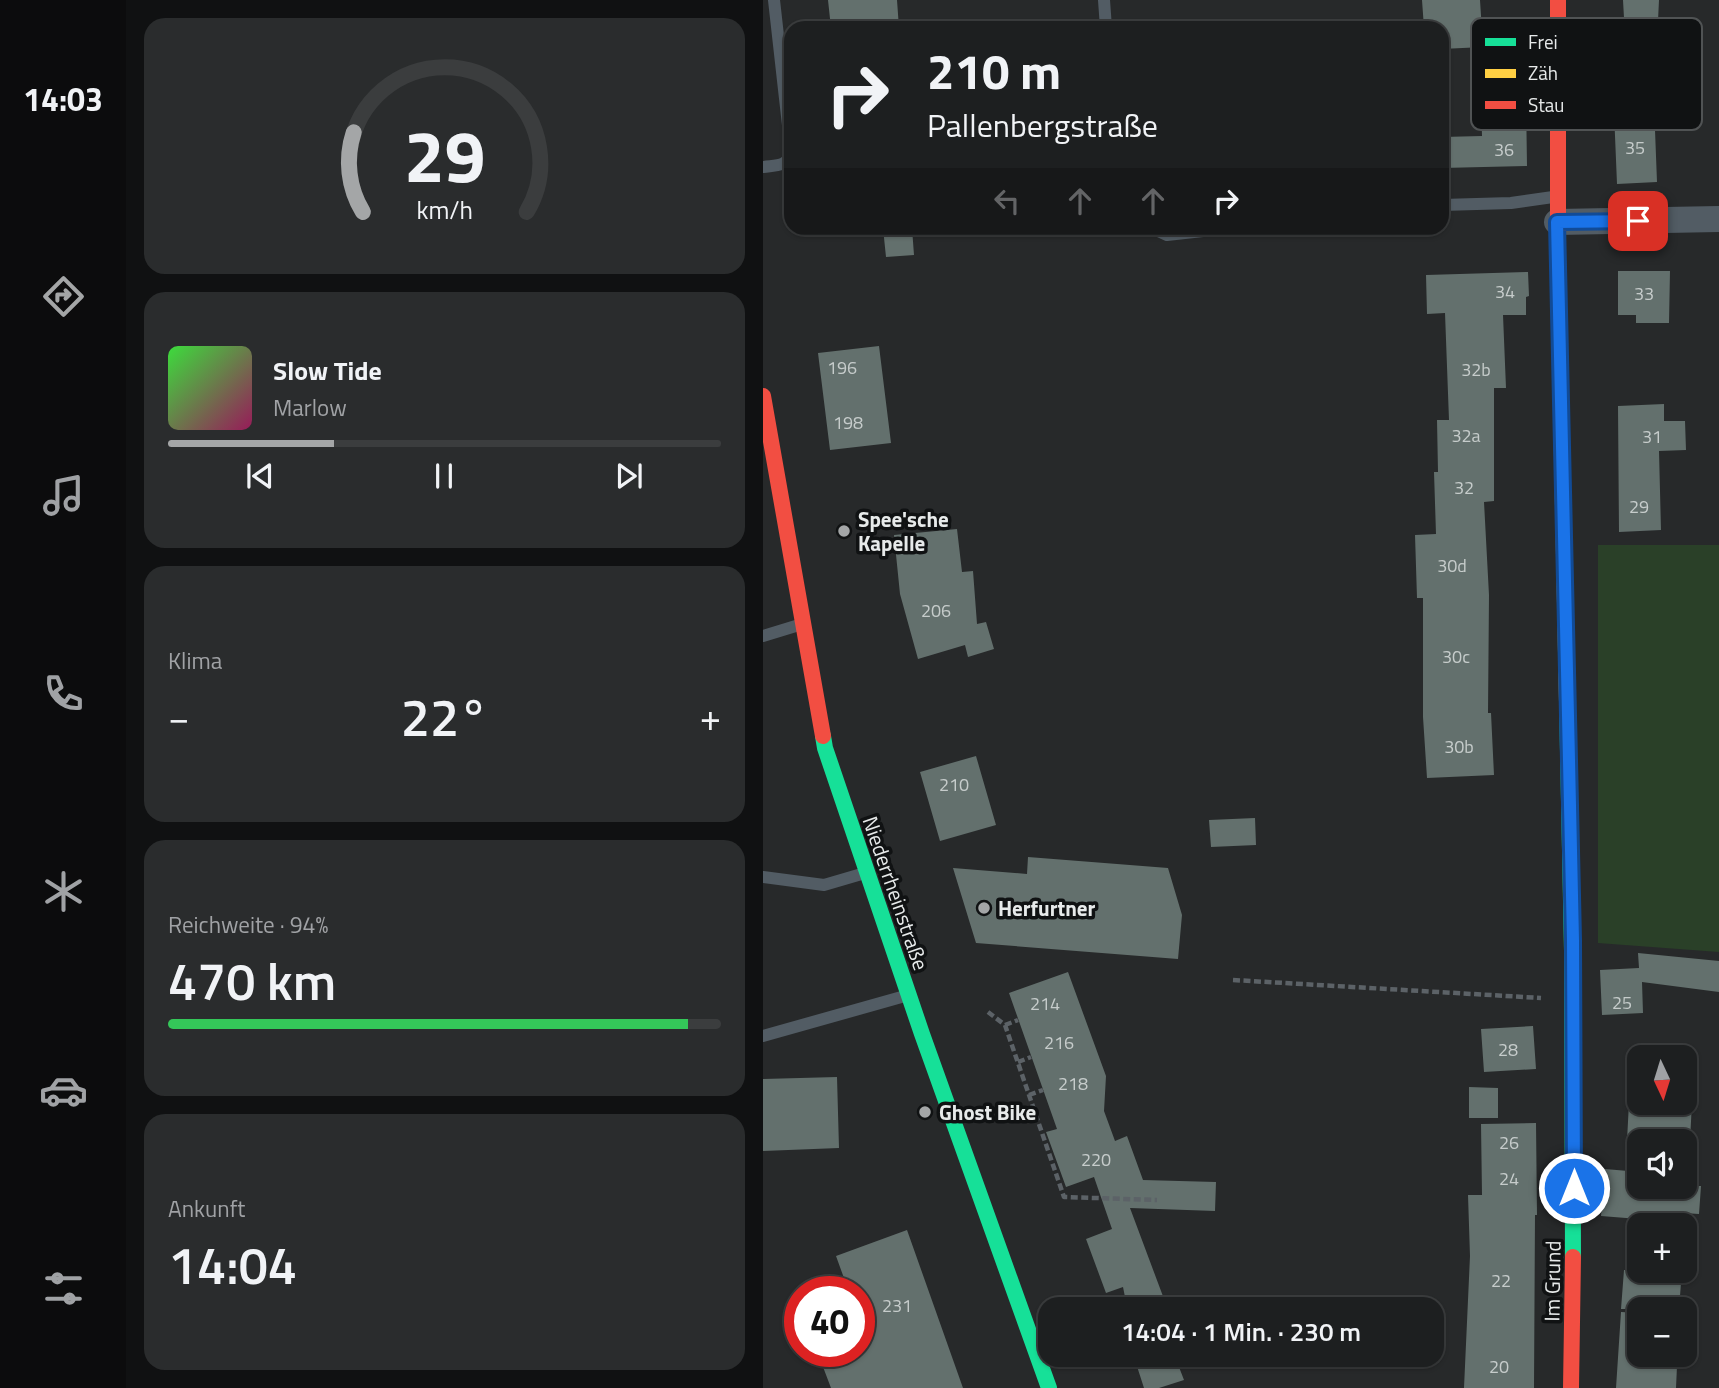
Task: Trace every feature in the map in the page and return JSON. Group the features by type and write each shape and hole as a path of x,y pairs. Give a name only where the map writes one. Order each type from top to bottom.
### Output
{"street":[{"name":"Im Grund","path":"1558,0 1558,18"},
{"name":"Im Grund","path":"1557,130 1573,999 1575,1242 1571,1388"},
{"path":"1557,210 1719,219"},
{"name":"Niederrheinstraße","path":"763,396 764,414 825,748 866,873 1049,1388"}],"lane":[{"path":"774,0 784,89"},
{"path":"1104,0 1106,21"},
{"path":"763,167 784,164"},
{"path":"1449,205 1511,202 1557,210"},
{"path":"763,636 803,624"},
{"path":"763,877 824,885 866,873"},
{"path":"763,1035 909,995"}],"path":[{"path":"1233,980 1573,999"},
{"path":"988,1012 1005,1024 1064,1197 1157,1200"},
{"path":"1005,1024 1018,1020"},
{"path":"1018,1062 1031,1057"},
{"path":"1030,1095 1043,1090"}],"green space":[{"path":"1598,545 1719,545 1719,952 1598,943"}],"building":[{"path":"828,0 897,0 898,21 830,21"},
{"path":"1422,0 1480,0 1481,18 1471,18 1471,48 1449,49 1449,21 1424,21"},
{"path":"1623,0 1659,0 1658,18 1624,18"},
{"path":"1482,130 1526,130 1527,166 1449,168 1449,137 1482,136"},
{"path":"1615,130 1655,130 1657,182 1617,184"},
{"path":"884,235 913,235 914,255 886,257"},
{"path":"1618,271 1670,271 1669,323 1636,323 1636,315 1618,315"},
{"path":"1528,272 1529,296 1526,297 1526,315 1503,315 1506,388 1494,388 1494,501 1484,502 1489,595 1488,713 1491,713 1494,775 1427,778 1423,717 1423,598 1417,598 1415,535 1436,534 1434,472 1438,472 1437,420 1449,420 1445,313 1427,314 1426,275"},
{"path":"879,346 891,443 830,450 818,353"},
{"path":"1664,404 1664,421 1685,421 1686,450 1659,451 1661,530 1619,532 1618,406"},
{"path":"957,529 962,572 973,571 977,624 986,622 994,649 968,657 965,645 918,659 900,594 894,535"},
{"path":"976,756 996,825 940,841 920,772"},
{"path":"1255,818 1256,845 1211,847 1209,820"},
{"path":"1028,857 1168,868 1182,915 1178,959 976,943 953,868 1027,874"},
{"path":"1638,953 1719,961 1719,992 1642,982 1643,1013 1602,1015 1600,970 1639,968"},
{"path":"1068,972 1106,1076 1104,1111 1115,1141 1127,1136 1143,1180 1216,1182 1215,1211 1130,1208 1163,1297 1125,1297 1123,1287 1106,1293 1086,1239 1112,1229 1094,1177 1066,1187 1046,1132 1057,1129 1009,993"},
{"path":"1533,1026 1536,1069 1484,1072 1481,1029"},
{"path":"837,1077 839,1148 763,1151 763,1079"},
{"path":"1469,1087 1498,1088 1498,1118 1469,1118"},
{"path":"1628,1115 1691,1115 1691,1129 1628,1129"},
{"path":"1536,1123 1534,1388 1464,1388 1470,1256 1468,1195 1482,1195 1481,1124"},
{"path":"1605,1169 1627,1171 1627,1199 1697,1199 1697,1186 1701,1186 1699,1214 1652,1211 1627,1213 1627,1218 1601,1216"},
{"path":"907,1230 963,1388 831,1388 823,1367 875,1367 875,1276 843,1276 836,1256"},
{"path":"1624,1270 1627,1270 1627,1283 1681,1283 1680,1297 1627,1297 1627,1309 1621,1309"},
{"path":"1621,1312 1627,1312 1627,1367 1677,1367 1676,1388 1616,1388"},
{"path":"1137,1367 1179,1367 1184,1380 1159,1388 1144,1388"}],"traffic: fast":[{"path":"1567,702 1572,951 1573,1257"},
{"path":"823,736 922,1034 1049,1388"}],"traffic: slow":[{"path":"1558,260 1567,702"}],"traffic: jam":[{"path":"1558,0 1558,18"},
{"path":"1558,130 1558,260"},
{"path":"763,396 823,736"},
{"path":"1571,1388 1573,1257"}],"place":[{"name":"Spee'sche Kapelle","path":"844,531"},
{"name":"Herfurtner","path":"984,908"},
{"name":"Ghost Bike","path":"925,1112"}],"route":[{"path":"1574,1188 1573,940 1557,222 1638,221"}]}
